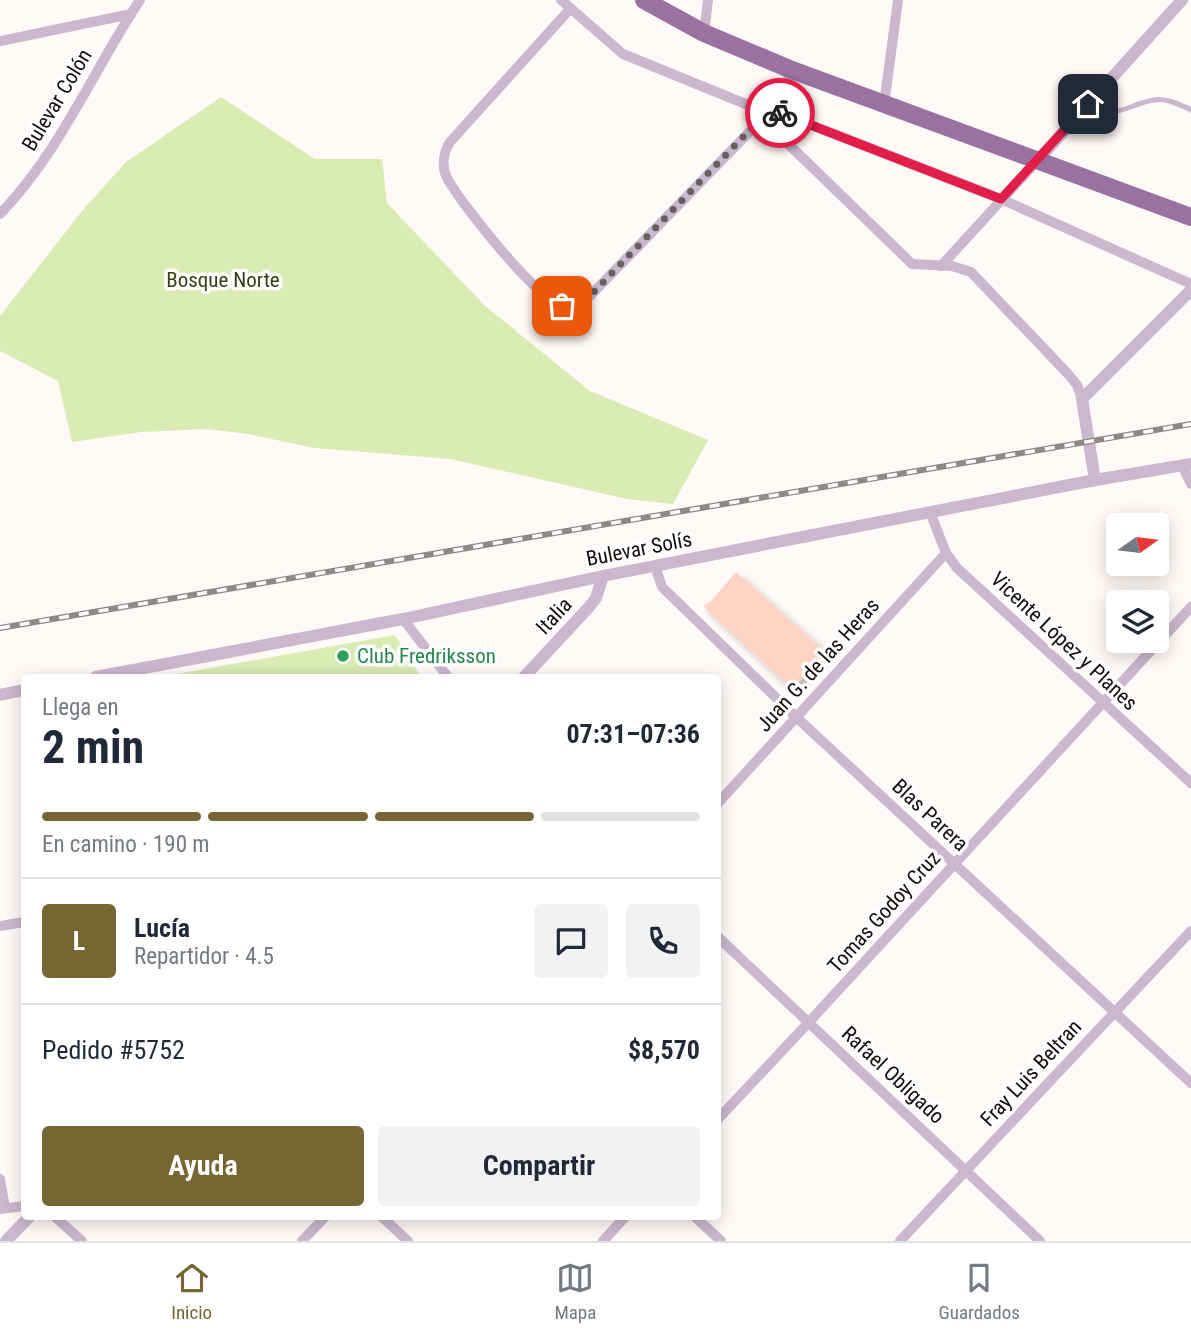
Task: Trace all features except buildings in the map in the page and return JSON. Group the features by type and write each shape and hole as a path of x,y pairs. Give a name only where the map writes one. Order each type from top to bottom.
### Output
{"highway":[{"path":"644,0 704,33 792,69 1191,217"}],"street":[{"name":"Bulevar Colón","path":"0,214 18,196 43,163 140,0"},
{"path":"561,0 623,54 1001,199 1191,285"},
{"path":"704,33 708,0"},
{"path":"884,105 898,0"},
{"path":"941,266 1182,0"},
{"path":"570,9 450,142 444,152 443,162 446,177 479,223 548,298 562,306 572,307 587,299 761,120 782,92 792,69"},
{"path":"0,41 131,14"},
{"path":"748,104 761,120 912,264 963,268 971,272 1069,375 1083,399 1095,480"},
{"path":"1083,399 1191,290"},
{"path":"1186,464 1191,484"},
{"name":"Bulevar Solís","path":"114,674 403,619 603,576 1186,464"},
{"name":"Vicente López y Planes","path":"930,512 946,553 957,568 1191,783"},
{"name":"Juan G. de las Heras","path":"721,800 946,553"},
{"name":"Blas Parera","path":"655,566 663,587 796,717 1191,1083"},
{"name":"Italia","path":"527,674 590,606 596,598 603,576"},
{"name":"Tomas Godoy Cruz","path":"721,1116 1191,607"},
{"path":"403,619 446,674"},
{"path":"0,695 21,691"},
{"path":"0,926 21,922"},
{"name":"Fray Luis Beltran","path":"900,1241 1191,932"},
{"name":"Rafael Obligado","path":"721,940 1040,1241"},
{"path":"0,1179 3,1209 21,1206"},
{"path":"6,1241 26,1220"},
{"path":"58,1220 82,1241"},
{"path":"302,1241 322,1220"},
{"path":"385,1220 408,1241"},
{"path":"603,1241 622,1220"},
{"path":"698,1220 720,1241"}],"lane":[{"path":"1088,104 1109,113 1124,111 1153,100 1164,100 1191,110"}],"green space":[{"name":"Bosque Norte","path":"221,97 315,159 382,159 387,203 484,305 590,391 708,440 673,504 627,499 450,459 314,448 248,434 207,429 141,432 72,442 58,381 0,351 0,316 82,211 126,162"},
{"name":"Club Fredriksson","path":"395,635 419,674 177,674"}],"railway":[{"path":"0,628 1191,424"}],"way so far":[{"path":"562,306 580,305 587,299 770,109 780,113"}],"place":[{"name":"Club Fredriksson","path":"343,656"}],"route":[{"path":"780,113 1001,199 1088,104"}]}
